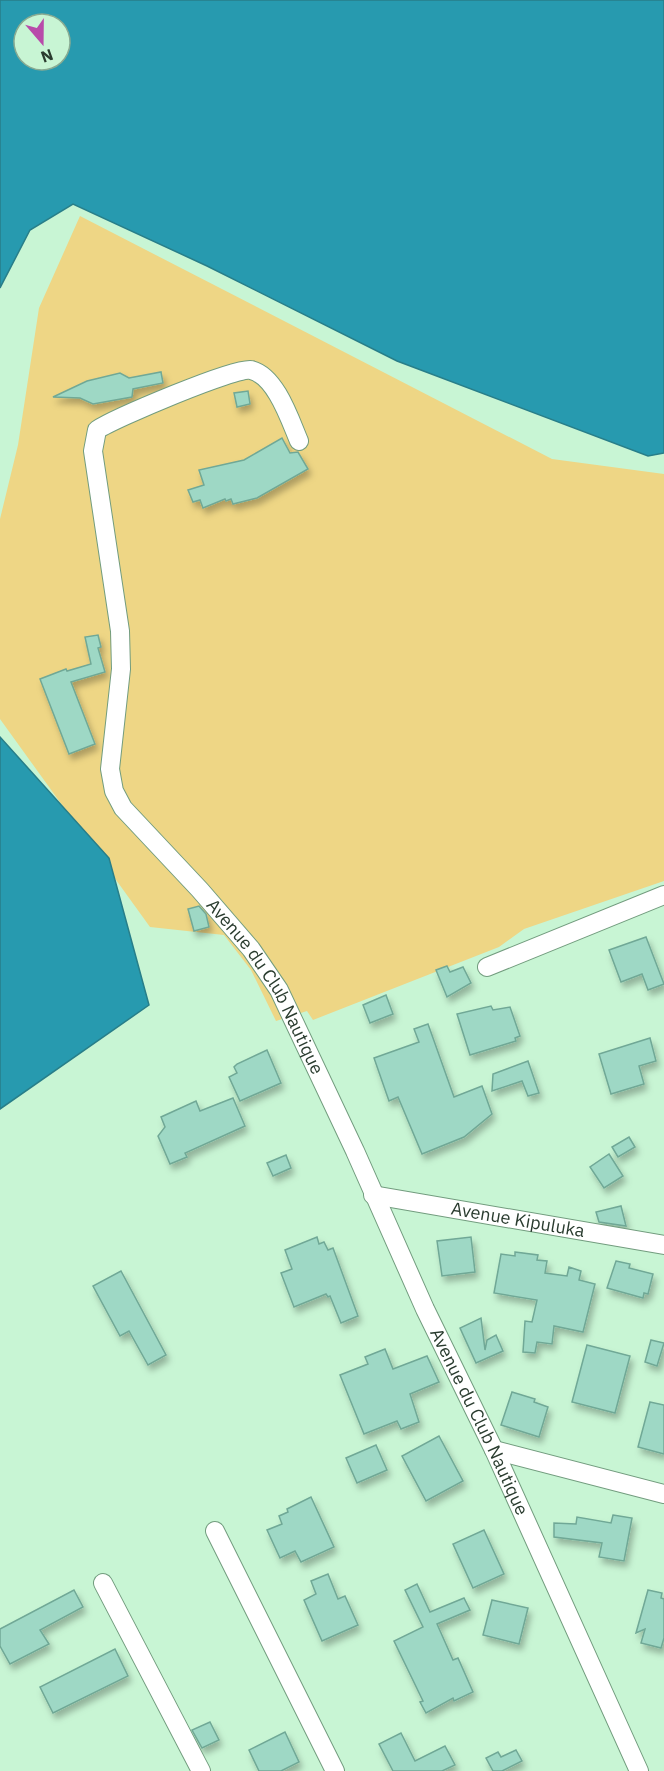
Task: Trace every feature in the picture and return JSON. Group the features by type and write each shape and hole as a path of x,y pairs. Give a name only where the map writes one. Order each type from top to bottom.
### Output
{"street":[{"name":"Avenue du Club Nautique","path":"299,441 282,400 273,388 253,370 244,369 216,377 97,430 93,451 120,631 121,669 110,769 114,791 123,808 200,890 251,949 279,990 494,1450 639,1771"},
{"path":"487,967 664,895"},
{"name":"Avenue Kipuluka","path":"373,1195 664,1245"},
{"path":"494,1450 664,1494"},
{"path":"215,1531 335,1771"},
{"path":"103,1582 201,1771"}],"shaded area":[{"path":"80,216 552,459 664,474 664,881 524,929 499,947 313,1020 307,1011 276,1021 251,970 224,935 150,927 0,719 0,519 18,445 39,308"}],"water":[{"path":"0,0 664,0 664,453 648,456 397,361 207,266 73,204 30,230 0,288"},
{"path":"0,737 109,858 149,1005 0,1109"}],"building":[{"path":"161,372 163,383 133,389 132,397 93,404 80,398 53,397 87,381 120,373 129,378"},
{"path":"248,391 250,404 237,407 234,393"},
{"path":"282,438 290,453 298,452 308,469 257,498 233,504 231,499 226,501 225,499 203,508 200,500 193,502 188,490 204,485 199,470 244,460"},
{"path":"98,635 101,647 98,648 105,672 71,682 95,744 69,754 40,679 66,669 67,671 91,664 85,637"},
{"path":"199,906 206,914 209,927 194,931 188,909"},
{"path":"646,937 664,984 648,990 642,974 621,982 609,950"},
{"path":"447,966 450,972 463,967 471,983 447,997 436,970"},
{"path":"386,995 393,1014 370,1023 363,1005"},
{"path":"491,1006 493,1010 510,1007 520,1036 515,1038 516,1041 470,1055 457,1014"},
{"path":"428,1024 454,1097 482,1086 492,1114 464,1137 422,1154 398,1097 389,1101 374,1058 419,1042 414,1029"},
{"path":"650,1038 656,1061 639,1066 644,1084 611,1094 599,1054"},
{"path":"267,1050 281,1083 240,1101 229,1077 237,1073 234,1067"},
{"path":"528,1061 539,1093 528,1096 522,1081 492,1091 493,1074"},
{"path":"233,1098 245,1126 185,1153 187,1157 170,1164 158,1136 165,1127 161,1117 196,1101 200,1111"},
{"path":"629,1137 635,1147 618,1157 612,1147"},
{"path":"609,1154 623,1176 604,1188 590,1167"},
{"path":"286,1155 291,1168 273,1176 267,1163"},
{"path":"621,1206 626,1226 599,1222 596,1212"},
{"path":"317,1237 319,1244 324,1242 328,1250 333,1248 358,1316 341,1323 330,1296 326,1294 294,1307 281,1273 292,1269 285,1250"},
{"path":"471,1237 475,1272 442,1276 437,1241"},
{"path":"515,1252 538,1255 537,1260 547,1261 545,1273 567,1276 569,1267 581,1271 579,1280 595,1284 583,1332 554,1326 552,1344 537,1342 535,1353 523,1352 525,1321 532,1322 537,1300 494,1293 501,1254 515,1256"},
{"path":"616,1261 630,1264 629,1268 653,1274 648,1294 644,1293 643,1298 607,1288"},
{"path":"121,1271 166,1355 148,1365 129,1331 120,1336 93,1286"},
{"path":"481,1318 485,1350 487,1340 496,1335 503,1351 476,1363 460,1328"},
{"path":"651,1340 664,1343 657,1366 645,1362"},
{"path":"587,1345 630,1356 615,1413 572,1402"},
{"path":"385,1349 393,1369 427,1356 439,1382 410,1394 419,1422 401,1429 397,1421 364,1434 340,1375 368,1364 365,1357"},
{"path":"512,1392 535,1399 534,1402 548,1407 539,1437 501,1425"},
{"path":"650,1402 664,1405 664,1454 638,1447"},
{"path":"439,1436 463,1481 426,1501 402,1456"},
{"path":"376,1445 387,1470 357,1483 346,1458"},
{"path":"311,1497 334,1547 301,1562 295,1551 280,1558 267,1530 282,1524 279,1516 288,1512 287,1509"},
{"path":"613,1515 632,1518 624,1561 599,1557 602,1543 554,1537 554,1523 576,1524 577,1517 611,1523"},
{"path":"484,1530 504,1574 473,1588 453,1544"},
{"path":"328,1574 338,1599 345,1596 358,1625 322,1641 304,1600 316,1594 311,1581"},
{"path":"417,1584 430,1612 464,1598 470,1610 437,1624 453,1660 458,1658 473,1692 454,1701 453,1698 426,1713 420,1702 423,1701 394,1641 423,1627 405,1590"},
{"path":"74,1590 83,1607 40,1630 49,1644 10,1664 0,1646 0,1629"},
{"path":"648,1590 662,1593 661,1598 664,1599 664,1638 661,1648 641,1643 645,1629 636,1633"},
{"path":"492,1600 528,1608 519,1644 483,1635"},
{"path":"115,1649 128,1676 53,1713 40,1687"},
{"path":"210,1722 219,1740 202,1748 192,1730"},
{"path":"285,1732 299,1762 281,1771 259,1771 249,1750"},
{"path":"401,1733 415,1761 445,1746 455,1765 442,1771 393,1771 379,1744"},
{"path":"516,1750 522,1761 502,1771 493,1771 486,1758 498,1752 501,1757"}]}
